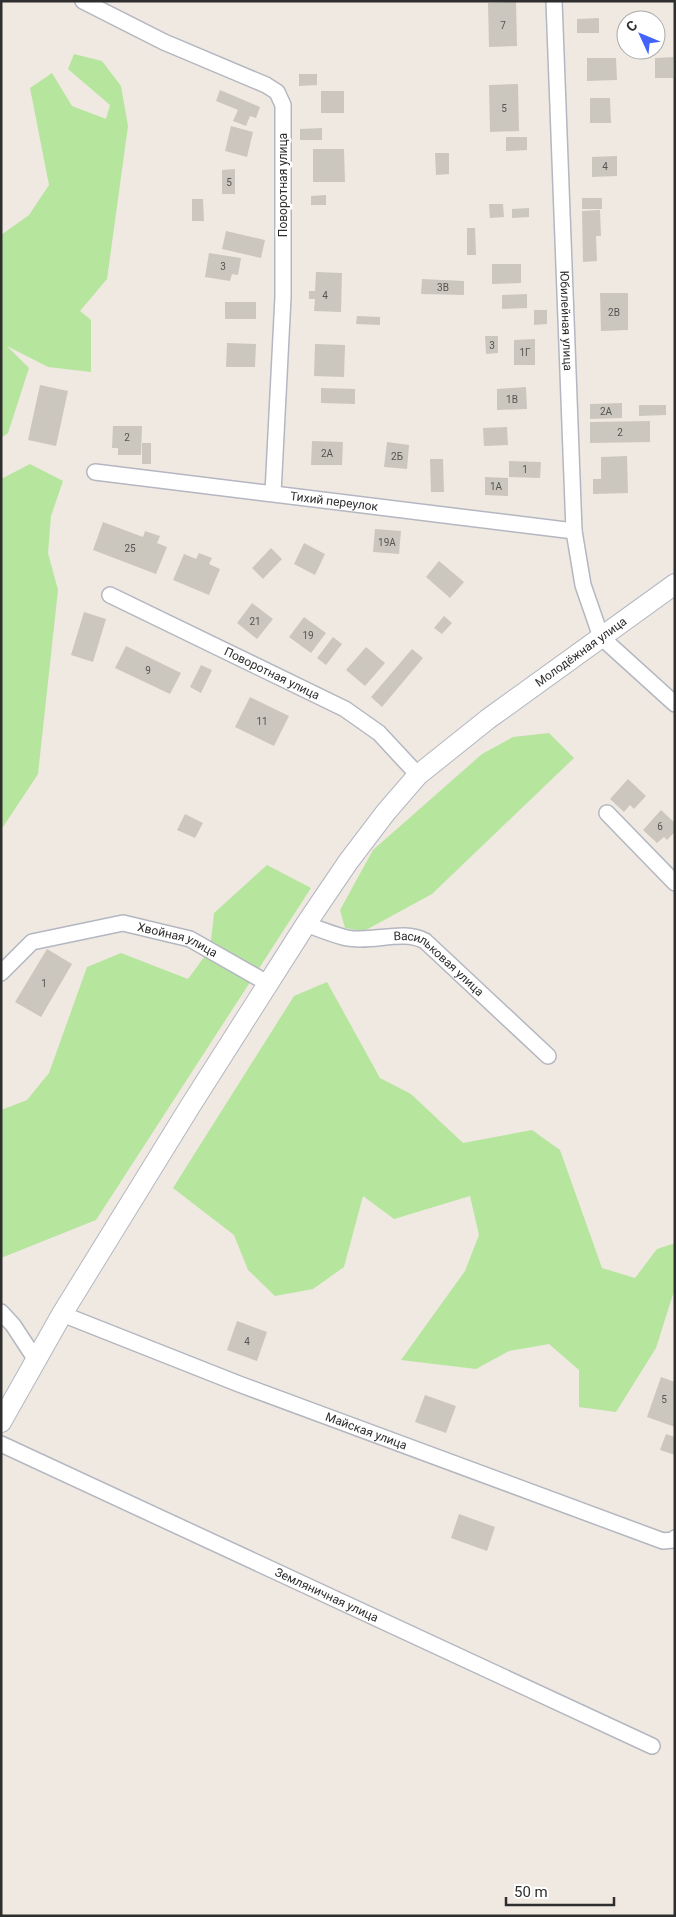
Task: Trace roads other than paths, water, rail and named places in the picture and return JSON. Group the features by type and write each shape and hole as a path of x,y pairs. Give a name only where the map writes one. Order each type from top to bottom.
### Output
{"street":[{"name":"Поворотная улица","path":"82,1 164,42 266,85 277,92 283,105 283,297 273,493"},
{"name":"Юбилейная улица","path":"554,1 574,531 583,585 600,637"},
{"name":"Тихий переулок","path":"95,472 574,531"},
{"name":"Молодёжная улица","path":"1,1422 62,1314 189,1108 306,924 364,840 386,812 418,775 488,719 675,584"},
{"name":"Поворотная улица","path":"110,595 345,709 379,733 418,775"},
{"path":"600,637 675,704"},
{"path":"607,813 675,883"},
{"name":"Хвойная улица","path":"1,972 32,942 123,923 190,939 269,984"},
{"name":"Васильковая улица","path":"306,924 347,938 371,940 416,936 425,942 548,1056"},
{"path":"1,1312 13,1325 36,1360"},
{"name":"Майская улица","path":"62,1314 239,1384 653,1538 663,1541 674,1539"},
{"name":"Земляничная улица","path":"1,1444 652,1746"}]}
